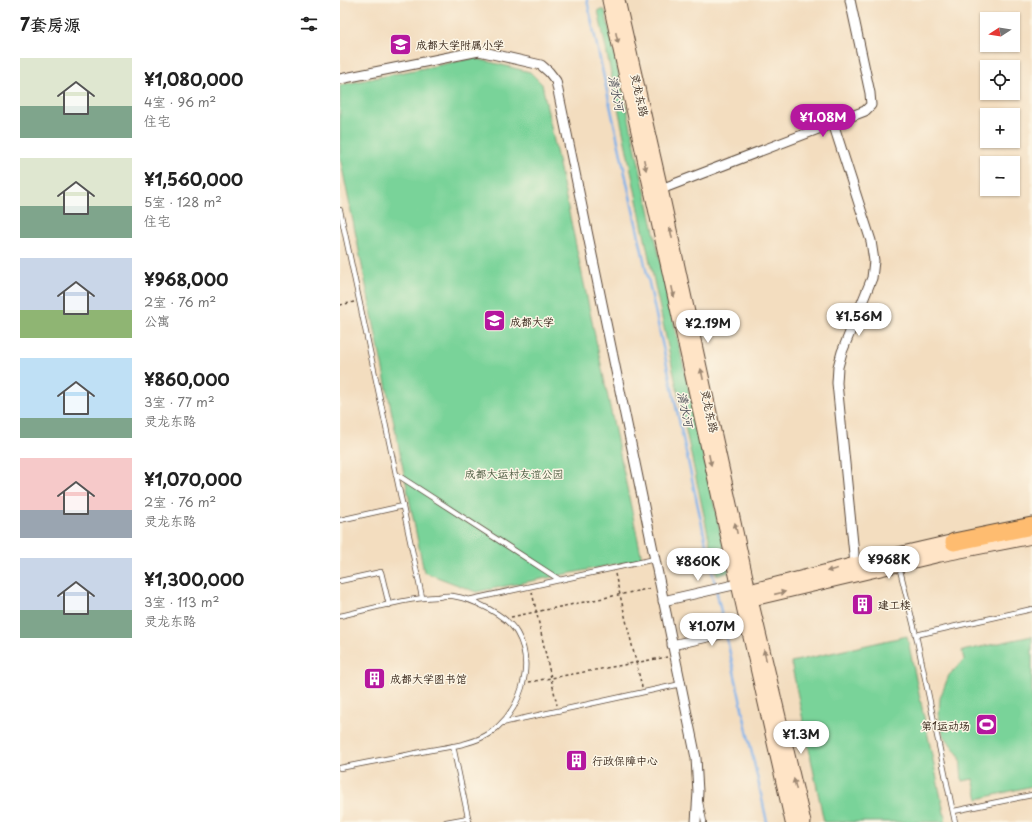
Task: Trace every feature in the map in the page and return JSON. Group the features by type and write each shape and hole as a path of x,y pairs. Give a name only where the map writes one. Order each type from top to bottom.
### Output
{"highway":[{"path":"954,542 1032,526"}],"main road":[{"name":"灵龙东路","path":"609,0 656,191"},
{"name":"灵龙东路","path":"618,0 656,191 741,593 804,822"},
{"path":"741,593 855,564 954,542 1032,519"},
{"path":"741,593 899,565 940,555 1032,537"},
{"name":"灵龙东路","path":"741,593 743,629 792,822"}],"street":[{"path":"656,191 833,123 865,110 871,105 870,93 850,0"},
{"path":"340,79 479,51 541,65 556,81 696,758 698,792 696,822"},
{"path":"833,123 871,241 874,261 872,278 842,352 838,367 837,383 855,564"},
{"path":"663,601 741,593"},
{"path":"672,645 743,629"}],"lane":[{"path":"340,210 422,597"},
{"path":"396,474 560,580"},
{"path":"340,520 403,506"},
{"path":"468,600 655,559"},
{"path":"899,565 916,635 956,822"},
{"path":"340,581 382,572 389,605"},
{"path":"340,616 422,597 452,596 468,600 503,618 517,633 524,653 525,670 522,690 502,723 489,734 473,741 453,746 340,768"},
{"path":"916,635 1032,609"},
{"path":"502,723 681,684"},
{"path":"446,822 468,820 453,746"},
{"path":"698,792 704,822"},
{"path":"954,811 1032,795"}],"path":[{"path":"340,305 359,301"},
{"path":"613,568 643,692"},
{"path":"530,586 558,711"},
{"path":"503,618 660,587"},
{"path":"523,684 674,655"}],"green space":[{"path":"598,10 605,10 729,572 717,576 643,229"},
{"name":"成都大运村友谊公园","path":"474,58 530,72 542,84 642,559 476,592 424,572 340,157 340,85"},
{"path":"907,636 946,822 824,822 791,662"},
{"name":"第1运动场","path":"1032,636 1032,786 978,799 973,779 962,781 960,757 943,734 939,716 940,698 949,675 964,660 962,651"}],"waterway":[{"name":"清水河","path":"587,0 725,630"},
{"name":"清水河","path":"726,635 767,822"}],"place":[{"name":"成都大学附属小学","path":"400,44"},
{"name":"成都大学","path":"494,321"},
{"name":"建工楼","path":"863,604"},
{"name":"成都大学图书馆","path":"375,678"},
{"name":"第1运动场","path":"986,725"},
{"name":"行政保障中心","path":"577,760"}]}
